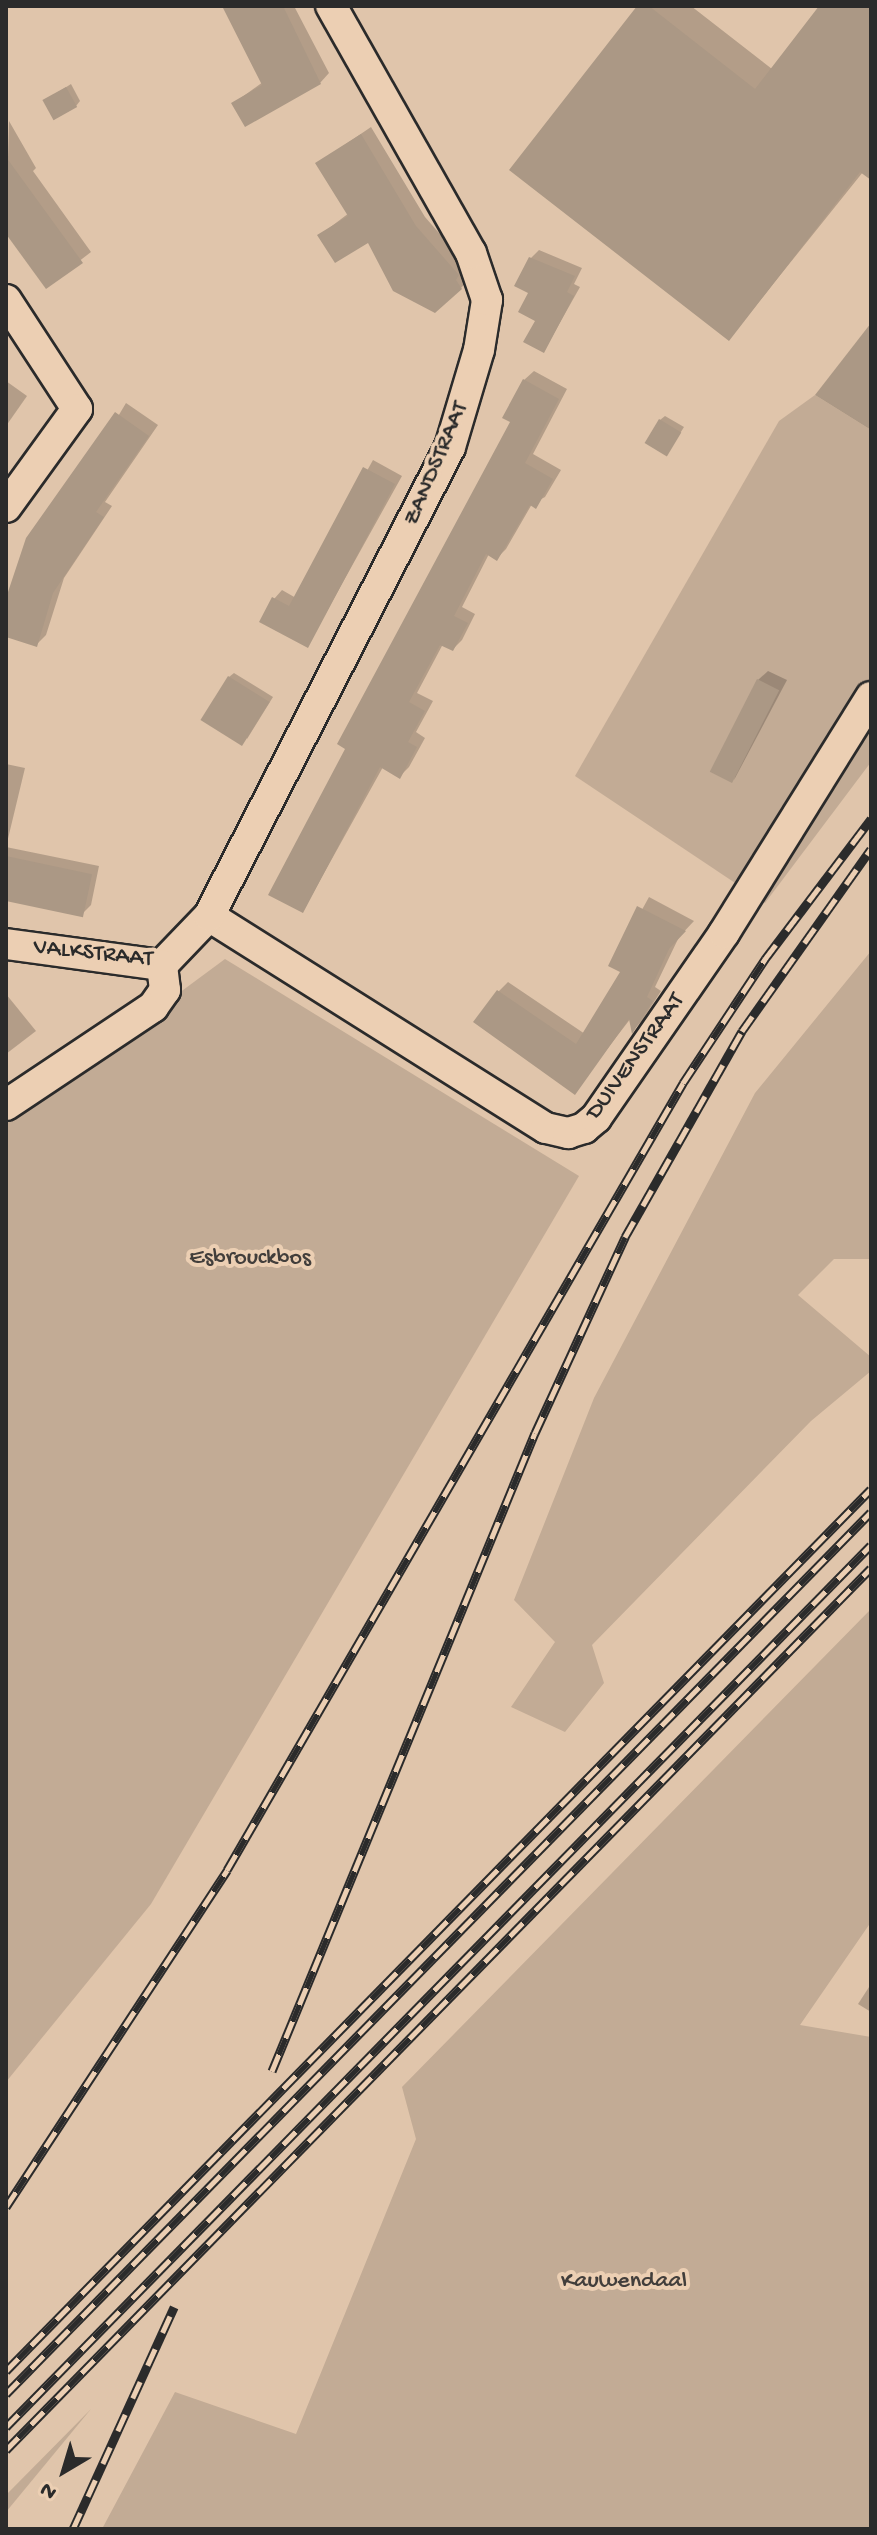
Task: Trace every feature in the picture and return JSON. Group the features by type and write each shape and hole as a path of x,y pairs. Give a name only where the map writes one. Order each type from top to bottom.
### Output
{"street":[{"name":"ZANDSTRAAT","path":"209,916 427,497 467,392 487,300 471,253 331,6"},
{"path":"6,300 77,409 6,507"},
{"name":"DUIVENSTRAAT","path":"209,916 546,1128 568,1133 584,1128 724,933 871,697"},
{"name":"VALKSTRAAT","path":"6,944 162,965 209,916"},
{"path":"6,1105 153,1007 165,990 162,965"}],"green space":[{"path":"815,395 871,430 871,762 765,903 575,776 779,421"},
{"path":"871,951 871,1259 834,1259 798,1295 871,1357 871,1371 811,1421 592,1645 604,1683 565,1732 511,1707 555,1642 514,1600 594,1398 755,1093"},
{"name":"Esbrouckbos","path":"225,959 579,1176 151,1904 6,2082 6,1121"},
{"name":"Kauwendaal","path":"871,1609 871,1922 800,2025 871,2037 871,2529 102,2529 175,2392 296,2434 416,2139 402,2087"},
{"path":"91,2409 6,2512 6,2495"}],"building":[{"path":"222,6 283,6 321,84 245,127 231,103 262,85"},
{"path":"637,6 649,6 755,89 819,6 871,6 871,180 860,172 729,341 509,170"},
{"path":"66,87 77,107 54,120 42,100"},
{"path":"361,134 416,226 459,275 456,280 462,289 435,313 393,291 368,243 335,263 317,235 348,216 315,163"},
{"path":"6,157 83,263 46,289 6,234"},
{"path":"529,257 575,276 567,292 574,296 544,353 523,342 535,321 518,312 528,293 514,286"},
{"path":"871,323 871,430 815,395"},
{"path":"523,379 559,399 525,463 553,479 536,509 530,505 497,561 486,554 454,616 468,623 453,651 440,645 409,702 425,711 408,742 417,747 400,779 380,767 303,913 268,895 345,749 337,744 510,422 502,418"},
{"path":"115,412 149,436 96,512 104,517 53,593 37,647 6,637 6,598 26,538"},
{"path":"659,419 681,432 667,456 645,443"},
{"path":"363,467 395,484 308,648 259,622 272,597 289,606"},
{"path":"228,676 270,702 242,746 200,720"},
{"path":"757,679 779,690 732,783 710,772"},
{"path":"6,856 92,874 83,917 6,901"},
{"path":"637,906 686,931 669,949 647,997 653,1001 632,1034 629,1019 575,1095 473,1022 497,990 576,1044 620,972 608,966"}],"railway":[{"path":"6,2207 227,1870 683,1083 765,959 871,819"},
{"path":"272,2071 535,1433 625,1237 742,1031 871,849"},
{"path":"6,2371 871,1489"},
{"path":"6,2394 871,1512"},
{"path":"6,2427 871,1545"},
{"path":"6,2450 871,1568"},
{"path":"73,2529 174,2307"}]}
